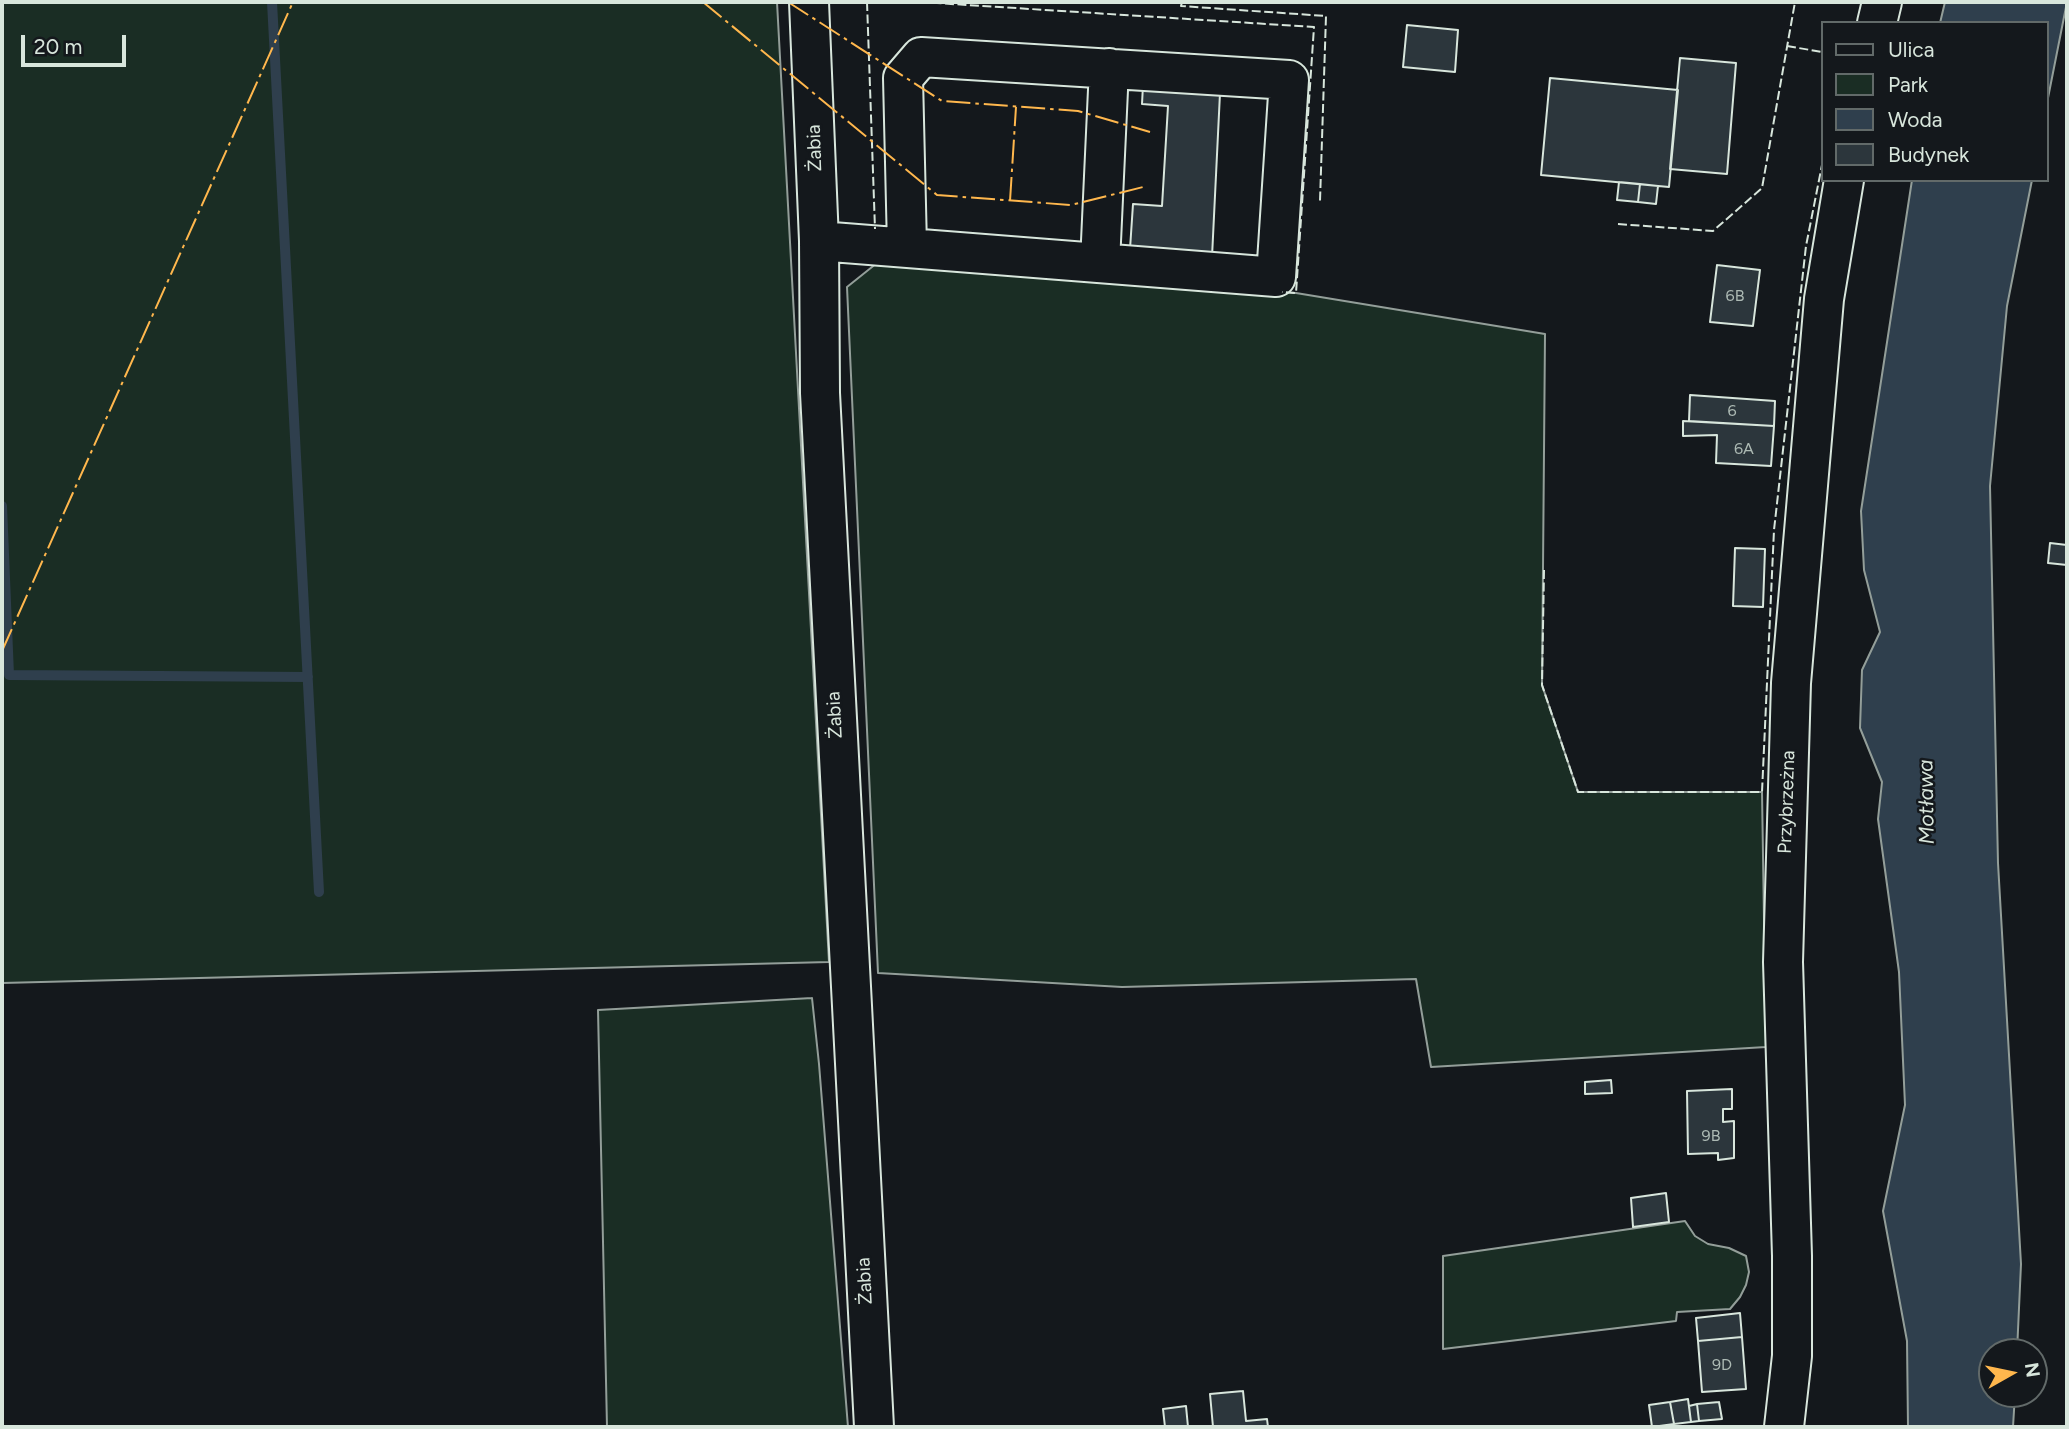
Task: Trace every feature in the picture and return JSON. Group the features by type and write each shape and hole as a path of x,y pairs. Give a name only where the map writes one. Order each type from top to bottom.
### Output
{"street":[{"name":"Żabia","path":"809,2 819,241 821,407 874,1427"},
{"path":"1877,21 1882,2"},
{"path":"819,241 1276,278 1289,80 921,57 903,78 907,247"},
{"path":"1100,263 1109,68"},
{"name":"Przybrzeżna","path":"1784,1427 1792,1356 1792,1256 1783,962 1791,682 1824,299 1844,182"}],"green space":[{"path":"2,2 777,2 829,962 2,983"},
{"path":"877,263 1296,293 1545,334 1542,685 1578,792 1762,792 1766,1047 1431,1067 1416,979 1122,987 878,973 847,287"},
{"path":"812,998 848,1427 607,1427 598,1010"},
{"path":"1685,1221 1695,1236 1708,1244 1729,1248 1746,1256 1749,1272 1746,1285 1730,1309 1677,1312 1676,1321 1443,1349 1443,1256"}],"water":[{"path":"1945,2 2067,2 2048,98 2048,21 1940,21"},
{"name":"Motława","path":"1912,182 2032,182 2007,306 1990,486 1998,863 2021,1264 2018,1338 1978,1338 1978,1408 2014,1408 2013,1427 1908,1427 1907,1341 1883,1211 1905,1105 1899,972 1878,819 1882,782 1860,728 1862,670 1880,632 1864,570 1861,511"}],"building":[{"path":"1407,25 1458,30 1455,72 1403,67"},
{"path":"1680,58 1736,63 1727,174 1670,169"},
{"path":"1550,78 1678,90 1669,187 1541,175"},
{"path":"1143,85 1220,93 1212,257 1130,249 1133,204 1162,206 1168,106 1142,104"},
{"path":"1619,182 1640,184 1638,202 1617,200"},
{"path":"1640,184 1658,186 1656,204 1638,202"},
{"path":"1717,265 1760,270 1753,326 1710,322"},
{"path":"1690,395 1775,401 1774,426 1689,421"},
{"path":"1683,421 1774,426 1771,466 1716,463 1717,435 1683,436"},
{"path":"2050,543 2067,545 2067,565 2048,563"},
{"path":"1735,548 1765,549 1763,607 1733,606"},
{"path":"1611,1080 1612,1093 1585,1094 1585,1082"},
{"path":"1732,1089 1732,1109 1723,1109 1723,1122 1734,1121 1734,1158 1718,1160 1718,1153 1688,1154 1687,1091"},
{"path":"1666,1193 1669,1222 1633,1227 1631,1198"},
{"path":"1740,1313 1742,1337 1698,1341 1696,1318"},
{"path":"1742,1337 1746,1389 1702,1392 1698,1341"},
{"path":"1243,1391 1246,1421 1267,1419 1268,1427 1213,1427 1210,1394"},
{"path":"1688,1399 1691,1422 1674,1424 1670,1402"},
{"path":"1670,1402 1674,1424 1652,1427 1649,1405"},
{"path":"1719,1402 1722,1419 1699,1421 1697,1404"},
{"path":"1697,1404 1699,1421 1691,1422 1689,1406"},
{"path":"1186,1406 1188,1427 1165,1427 1163,1409"}],"waterway":[{"path":"272,2 319,892"},
{"path":"2,506 9,675 308,677"}],"fence":[{"path":"867,2 875,229"},
{"path":"920,2 1314,27 1296,293 1282,292"},
{"path":"1182,2 1181,6 1326,16 1320,201"},
{"path":"1618,224 1713,231 1762,188 1795,2"},
{"path":"1787,46 1820,52"},
{"path":"1544,570 1542,685 1578,792 1762,792 1774,530 1806,246 1820,175"}],"power":[{"path":"2,651 293,2"},
{"path":"703,2 937,195 1071,205 1147,186"},
{"path":"788,2 942,101 1078,111 1150,132"},
{"path":"1010,201 1016,107"}]}
